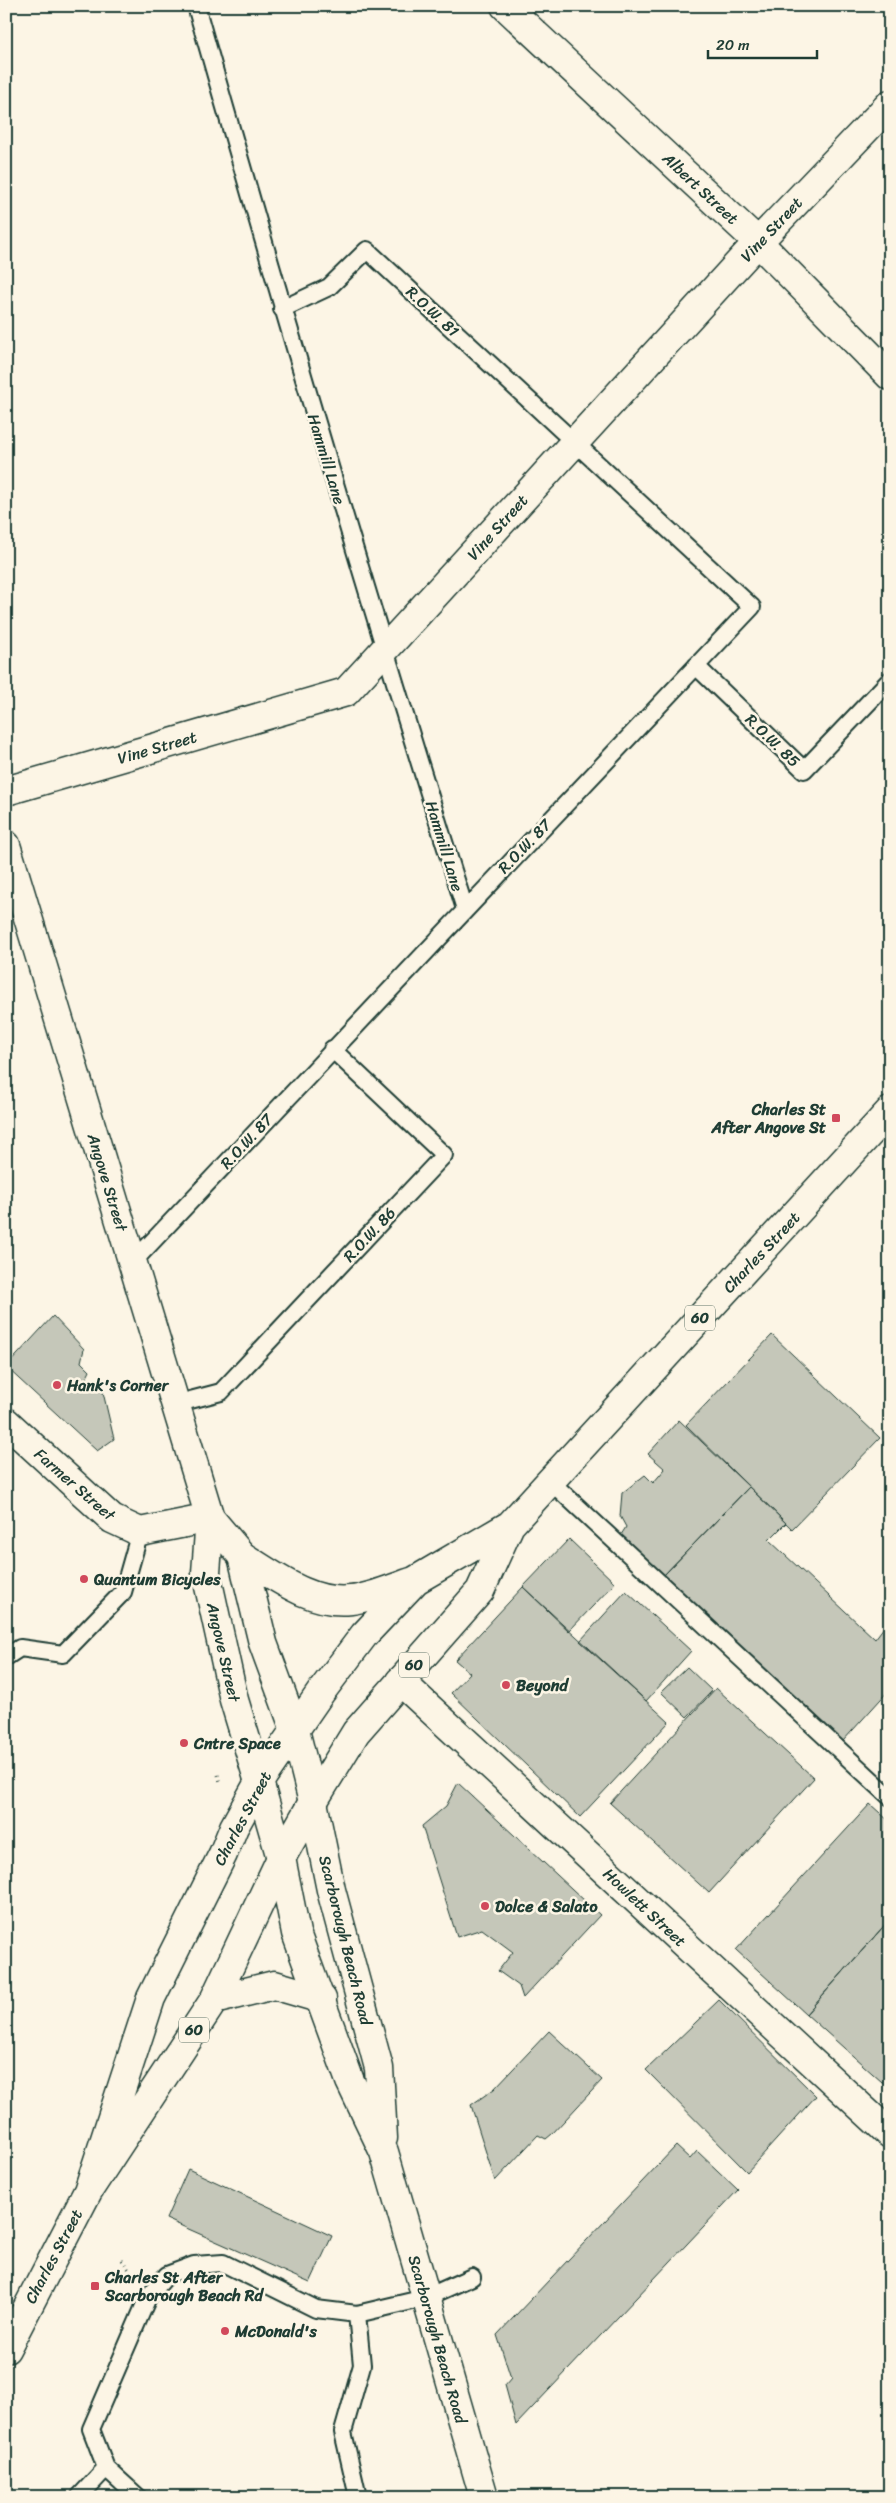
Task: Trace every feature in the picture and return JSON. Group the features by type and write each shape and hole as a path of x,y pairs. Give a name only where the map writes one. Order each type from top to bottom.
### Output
{"main road":[{"name":"Albert Street","path":"505,6 758,242 890,376"},
{"name":"Vine Street","path":"6,790 346,692 758,242 890,104"},
{"name":"Angove Street","path":"6,845 210,1518 206,1573 234,1700 259,1782"},
{"name":"Charles Street","path":"88,2191 151,1998 223,1854 234,1827 259,1782 364,1635 416,1580 510,1524 890,1111"},
{"name":"Farmer Street","path":"6,1422 112,1520 140,1532"},
{"name":"Angove Street","path":"210,1518 242,1556 263,1643 295,1730"},
{"path":"140,1532 210,1518"},
{"name":"Charles Street","path":"6,2350 88,2191 214,2000 281,1858 313,1802 356,1732 480,1591 510,1524"},
{"path":"242,1556 286,1584 326,1600 352,1600 416,1580"},
{"name":"Howlett Street","path":"400,1680 890,2134"},
{"name":"Scarborough Beach Road","path":"295,1730 313,1802 330,1890 378,2068 384,2152"},
{"name":"Scarborough Beach Road","path":"259,1782 281,1858 296,1932 322,1999 350,2081 384,2152 484,2497"},
{"path":"214,2000 274,1984 322,1999"}],"lane":[{"name":"Hammill Lane","path":"196,6 282,309 384,650 465,909"},
{"name":"R.O.W. 81","path":"282,309 329,287 367,250 574,442"},
{"name":"R.O.W. 87","path":"132,1263 332,1049 752,607 574,442"},
{"name":"R.O.W. 85","path":"696,666 804,770 890,680"},
{"name":"R.O.W. 86","path":"176,1404 221,1392 444,1155 332,1049"},
{"path":"550,1481 890,1797"},
{"path":"6,1657 20,1648 63,1654 123,1592 140,1532"},
{"path":"138,2497 106,2468 91,2429 148,2297 167,2275 194,2264 223,2263 316,2309 358,2314 425,2298 472,2277"},
{"path":"358,2314 362,2365 343,2432 358,2497"},
{"path":"79,2497 106,2468"}],"building":[{"name":"Hank's Corner","path":"53,1316 84,1349 81,1362 90,1371 85,1381 94,1390 102,1388 114,1439 97,1451 6,1367"},
{"path":"772,1335 880,1438 792,1529 686,1425"},
{"path":"679,1420 749,1487 663,1576 619,1538 626,1527 620,1516 622,1493 645,1475 653,1483 665,1469 648,1454"},
{"path":"749,1487 786,1523 769,1540 875,1639 884,1627 890,1633 890,1689 843,1741 663,1576"},
{"path":"569,1539 615,1583 569,1631 523,1587"},
{"path":"523,1587 669,1722 580,1817 451,1693 470,1673 455,1660"},
{"path":"626,1591 691,1651 646,1701 580,1641"},
{"path":"687,1667 712,1691 687,1717 661,1692"},
{"path":"716,1688 814,1778 709,1893 610,1803"},
{"path":"458,1783 600,1915 523,1998 519,1986 498,1971 513,1952 482,1929 457,1937 422,1826 446,1806"},
{"path":"870,1804 890,1822 890,1919 806,2014 736,1950"},
{"path":"890,1919 890,2074 882,2082 806,2014"},
{"path":"719,2000 816,2096 747,2172 646,2070"},
{"path":"549,2031 602,2080 552,2134 546,2139 538,2135 495,2181 471,2105 494,2089"},
{"path":"890,2074 890,2088 882,2082"},
{"path":"676,2146 690,2159 697,2151 738,2190 516,2425 505,2385 511,2378 497,2335"},
{"path":"188,2169 332,2236 310,2283 166,2219"}],"place":[{"name":"Charles St After Angove St","path":"836,1118"},
{"name":"Hank's Corner","path":"57,1385"},
{"name":"Quantum Bicycles","path":"84,1579"},
{"name":"Beyond","path":"506,1685"},
{"name":"Cntre Space","path":"184,1743"},
{"name":"Dolce & Salato","path":"485,1906"},
{"name":"Charles St After Scarborough Beach Rd","path":"95,2286"},
{"name":"McDonald's","path":"225,2331"}]}
